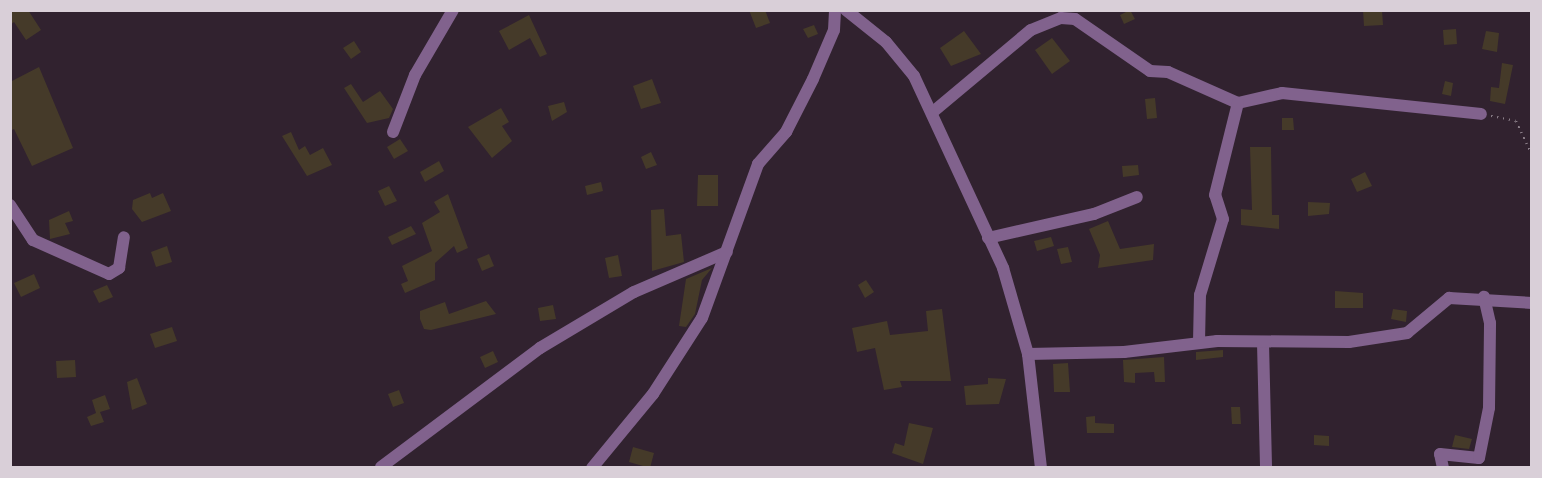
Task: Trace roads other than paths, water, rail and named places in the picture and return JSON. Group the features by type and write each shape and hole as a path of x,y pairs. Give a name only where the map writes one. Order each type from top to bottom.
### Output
{"street":[{"path":"393,132 416,75 453,10"},
{"path":"592,468 653,394 702,318 758,164 786,132 828,48 835,10"},
{"path":"846,10 886,42 934,111 1006,276 1028,354 1041,468"},
{"path":"934,111 1031,30 1061,18 1075,19 1143,68 1167,72 1238,103 1282,93 1481,114"},
{"path":"1199,342 1200,295 1223,219 1215,195 1238,103"},
{"path":"988,238 1094,214 1137,197"},
{"path":"10,205 33,240 109,274 119,268 124,237"},
{"path":"381,467 540,348 634,292 727,252"},
{"path":"1028,354 1199,342 1263,343 1391,338 1407,333 1449,298 1484,297 1532,303"},
{"path":"1443,468 1440,454 1479,458 1489,408 1490,323 1484,297"},
{"path":"1263,343 1266,468"}]}
